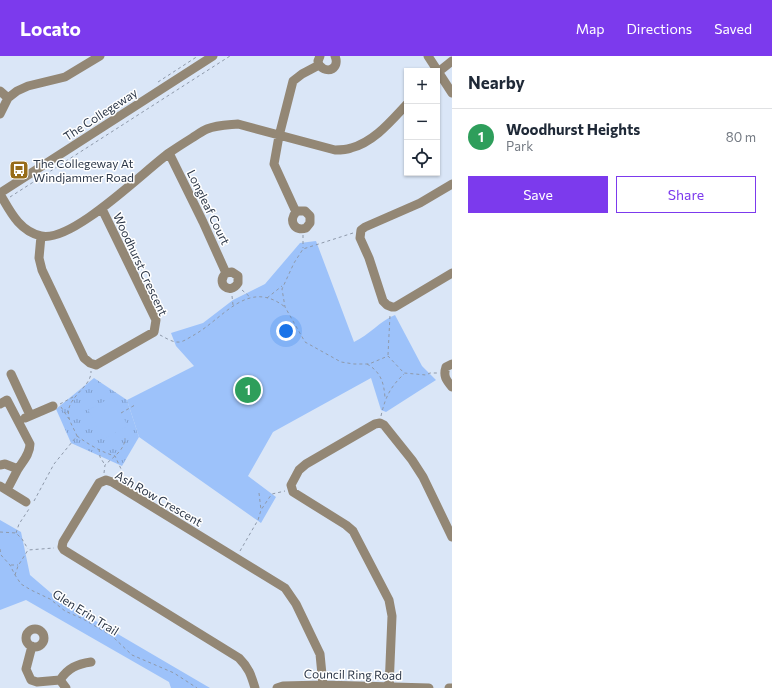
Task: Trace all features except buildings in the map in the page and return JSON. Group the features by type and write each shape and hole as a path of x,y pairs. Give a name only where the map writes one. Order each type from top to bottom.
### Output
{"street":[{"path":"0,114 8,98 22,88 65,77 100,56"},
{"name":"The Collegeway","path":"0,193 213,56"},
{"path":"296,212 274,164 279,136 293,82 320,61 326,70 334,68 337,61 335,56"},
{"path":"428,56 436,68"},
{"path":"440,70 452,61"},
{"path":"440,75 452,93"},
{"path":"0,91 8,98"},
{"path":"0,193 17,222 26,230 41,236 52,236 64,232 102,209 169,153 207,129 238,124 335,150 351,148 370,139 382,130 404,107"},
{"name":"Longleaf Court","path":"169,153 226,273 223,276 223,284 230,288 234,288"},
{"path":"452,184 420,203 365,227 361,230 360,238 369,258 383,301 392,307 395,307 452,273"},
{"name":"Woodhurst Crescent","path":"90,364 96,365 154,332 156,320 102,209"},
{"path":"306,211 310,216 311,220 309,226 303,230 292,224 292,218 296,212 306,211"},
{"path":"41,236 39,258 42,270 84,358 90,364"},
{"path":"452,364 446,367 444,372 445,378 452,387"},
{"path":"11,374 30,416"},
{"path":"20,394 4,402 18,421 30,444 30,448 28,454 18,469 3,488 29,504"},
{"path":"18,421 53,406"},
{"path":"389,687 392,616 389,600 353,531 346,525 293,492 291,485 293,480 299,470 306,464 375,424 380,423 384,425 419,471 452,538"},
{"path":"0,465 5,464 18,469"},
{"name":"Ash Row Crescent","path":"62,547 63,542 97,486 104,480 112,482 285,588 296,604 320,654 323,685"},
{"path":"62,547 67,553 239,658 250,671 255,688"},
{"path":"32,646 26,669 31,680 37,685 63,684 65,673 71,668 78,664 91,662"},
{"name":"Council Ring Road","path":"277,688 283,686 323,685 429,688"}],"path":[{"path":"11,196 230,56"},
{"path":"303,230 304,249"},
{"path":"361,230 304,249 294,263 282,289 285,307 305,342 341,362 366,364 388,356"},
{"path":"267,298 284,285"},
{"path":"233,305 234,288 241,289 250,298"},
{"path":"154,332 168,340 181,342 206,328 233,305 250,298 267,298 276,300 285,307"},
{"path":"392,307 389,318 388,356 404,373 426,375 430,373 444,372"},
{"path":"69,420 69,410 77,393 87,385 91,374 90,364"},
{"path":"366,364 377,372 384,383 385,398 380,423"},
{"path":"385,398 396,381 404,373"},
{"path":"75,397 60,405 77,436 107,454 115,456"},
{"path":"121,413 135,405"},
{"path":"16,533 29,504 54,464 77,436"},
{"path":"105,465 123,448 125,438"},
{"path":"98,449 100,457 105,465 104,480"},
{"path":"115,456 122,471 128,492"},
{"path":"236,558 258,520 261,510 272,494 291,489"},
{"path":"259,493 261,510"},
{"path":"0,532 16,533 22,539 28,550"},
{"path":"28,550 62,547"},
{"name":"Glen Erin Trail","path":"0,549 0,555 10,565 21,584 50,599 65,612 83,619 112,636 132,655 174,672 197,688"},
{"path":"15,575 18,566 28,550"},
{"path":"10,565 18,566"}],"green space":[{"path":"316,241 354,342 395,315 422,366 436,380 386,412 381,410 371,378 273,432 248,476 276,497 261,523 139,437 127,400 194,366 176,346 171,333 203,323 233,300 265,284 300,243"},
{"path":"94,378 127,400 139,437 122,466 71,443 56,409"},
{"path":"112,397 128,426 104,439 88,410"},
{"path":"0,520 21,532 30,575 58,599 210,688 171,688 169,682 26,600 0,610"}],"place":[{"name":"The Collegeway At Windjammer Road","path":"19,170"},
{"name":"Woodhurst Heights","path":"248,390"}]}
